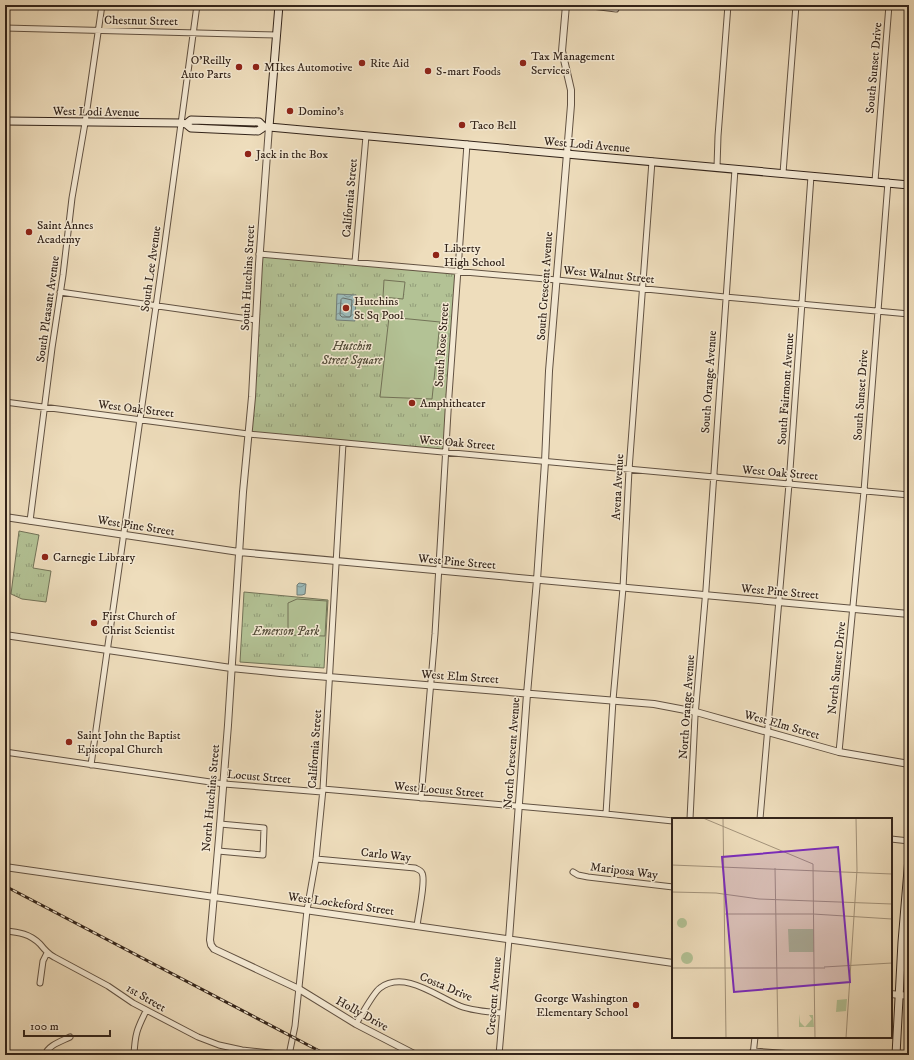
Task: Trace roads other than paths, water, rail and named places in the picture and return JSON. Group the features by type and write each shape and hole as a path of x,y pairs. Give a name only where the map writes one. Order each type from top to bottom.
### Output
{"main road":[{"name":"South Hutchins Street","path":"267,127 279,5"},
{"name":"West Lodi Avenue","path":"5,121 183,124 191,128 258,131 267,127 909,185"},
{"path":"896,1055 909,858"}],"street":[{"name":"South Pleasant Avenue","path":"30,522 72,198 85,123 102,5"},
{"name":"South Lee Avenue","path":"90,765 183,124 197,5"},
{"name":"South Crescent Avenue","path":"538,570 549,371 571,105 571,90 562,51 566,5"},
{"path":"584,5 616,9"},
{"path":"718,167 718,136 728,5"},
{"path":"783,173 796,5"},
{"name":"South Sunset Drive","path":"875,181 889,5"},
{"name":"Chestnut Street","path":"5,28 277,35"},
{"name":"South Hutchins Street","path":"239,552 252,397 267,127"},
{"name":"California Street","path":"355,262 366,136"},
{"name":"South Rose Street","path":"421,798 435,634 457,272 467,144"},
{"name":"Avena Avenue","path":"606,814 613,700 623,588 629,470 652,162"},
{"name":"South Orange Avenue","path":"705,596 735,169"},
{"name":"South Fairmont Avenue","path":"760,818 789,484 811,176"},
{"name":"South Sunset Drive","path":"853,610 864,491 888,182"},
{"name":"West Walnut Street","path":"259,254 557,280 909,314"},
{"path":"60,292 256,320"},
{"name":"West Oak Street","path":"5,402 248,434 909,495"},
{"name":"California Street","path":"289,1055 295,1026 307,910 316,859 323,791 344,443"},
{"name":"West Pine Street","path":"5,518 239,552 909,614"},
{"name":"North Hutchins Street","path":"239,552 224,784 210,940 214,949 299,989"},
{"name":"North Crescent Avenue","path":"510,939 527,694 538,570"},
{"name":"North Orange Avenue","path":"690,818 705,596"},
{"name":"North Sunset Drive","path":"838,752 853,610"},
{"name":"West Elm Street","path":"5,635 231,668 654,704 696,712 838,752 909,764"},
{"name":"Locust Street","path":"5,752 224,784 323,791"},
{"name":"West Locust Street","path":"323,791 421,798 672,821"},
{"path":"218,851 263,855 264,828 220,824"},
{"path":"892,839 909,841"},
{"name":"Carlo Way","path":"316,859 415,868 420,870 423,873 423,881 417,926"},
{"name":"West Lockeford Street","path":"5,867 672,963"},
{"name":"Mariposa Way","path":"573,872 578,875 588,877 672,887"},
{"name":"1st Street","path":"5,931 19,932 27,935 47,953 108,986 146,1011 198,1037 219,1045 242,1050 289,1055"},
{"name":"Crescent Avenue","path":"499,1055 510,939"},
{"path":"40,983 43,961 47,953"},
{"name":"Costa Drive","path":"356,1024 378,990 393,982 403,981 412,983 461,1006 474,1010 502,1013"},
{"name":"Holly Drive","path":"299,989 356,1024 416,1055"},
{"path":"892,994 909,996"},
{"path":"134,1055 137,1028 146,1011"},
{"path":"45,1055 48,1049 70,1037"},
{"path":"754,1038 753,1053 806,1055"}],"water":[{"name":"Hutchins St Sq Pool","path":"337,294 356,295 355,321 336,320"},
{"path":"299,583 306,584 305,594 297,595 297,585"}],"railway":[{"path":"5,886 327,1055"}],"place":[{"name":"Rite Aid","path":"362,63"},
{"name":"Tax Management Services","path":"523,63"},
{"name":"O'Reilly Auto Parts","path":"239,67"},
{"name":"MIkes Automotive","path":"256,67"},
{"name":"S-mart Foods","path":"428,71"},
{"name":"Domino's","path":"290,111"},
{"name":"Taco Bell","path":"462,125"},
{"name":"Jack in the Box","path":"248,154"},
{"name":"Saint Annes Academy","path":"29,232"},
{"name":"Liberty High School","path":"436,255"},
{"name":"Hutchins St Sq Pool","path":"346,308"},
{"name":"Amphitheater","path":"412,403"},
{"name":"Carnegie Library","path":"45,557"},
{"name":"First Church of Christ Scientist","path":"94,623"},
{"name":"Saint John the Baptist Episcopal Church","path":"69,742"},
{"name":"George Washington Elementary School","path":"636,1005"}],"park label":[{"name":"Hutchin Street Square","path":"352,353"},
{"name":"Emerson Park","path":"286,631"}]}
